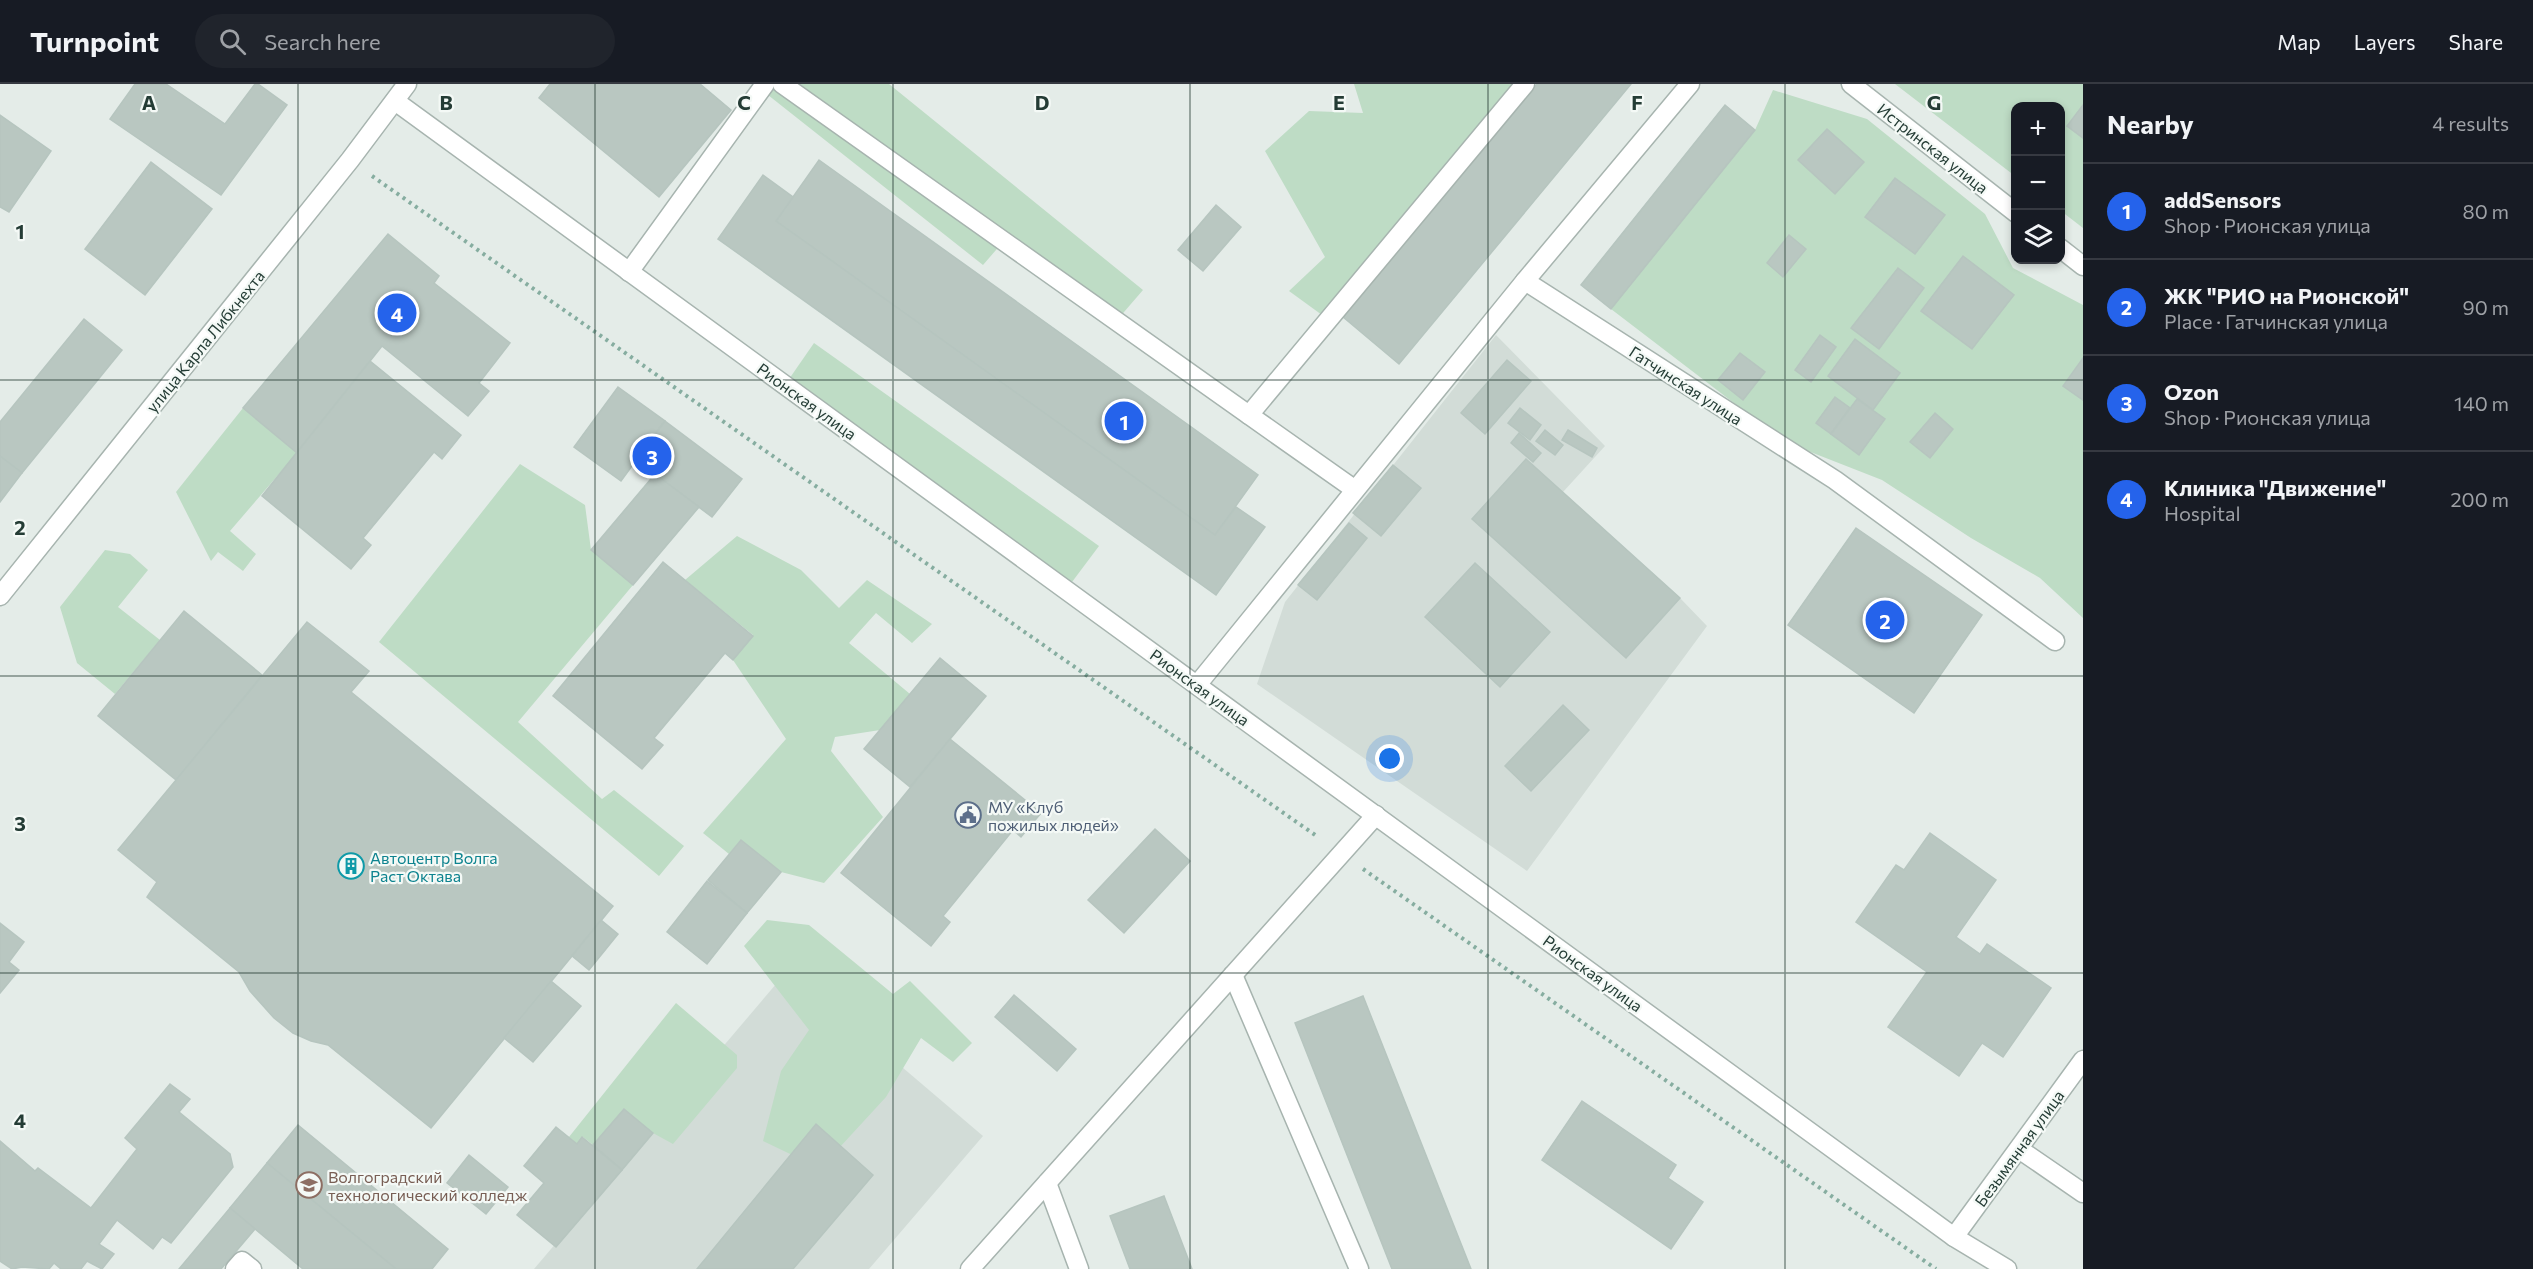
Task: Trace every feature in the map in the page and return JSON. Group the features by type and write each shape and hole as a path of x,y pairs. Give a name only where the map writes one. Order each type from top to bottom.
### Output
{"street":[{"name":"улица Карла Либкнехта","path":"0,596 350,160 407,84"},
{"path":"629,272 765,84"},
{"path":"782,84 1354,489"},
{"path":"1249,415 1525,84"},
{"path":"1197,685 1354,489 1690,84"},
{"name":"Истринская улица","path":"1851,84 2012,210"},
{"name":"Рионская улица","path":"396,101 1954,1237 2007,1269"},
{"path":"2065,251 2083,266"},
{"name":"Гатчинская улица","path":"1525,281 1835,480 2055,641"},
{"path":"970,1269 1376,815"},
{"path":"1233,975 1359,1269"},
{"name":"Безымянная улица","path":"1954,1237 2083,1060"},
{"path":"2019,1149 2083,1193"},
{"path":"1047,1183 1079,1269"},
{"path":"235,1269 242,1261 252,1269"}],"path":[{"path":"350,160 1936,1269"}],"shaded area":[{"path":"1496,335 1605,446 1563,492 1680,598 1707,626 1527,871 1257,684 1285,602"},
{"path":"788,970 983,1136 869,1269 534,1269"}],"green space":[{"path":"754,84 889,84 1143,290 1118,319 1009,235 983,265"},
{"path":"1354,84 1519,84 1322,315 1289,291 1325,257 1265,151 1309,111 1363,113"},
{"path":"1895,84 2083,84 2083,228 2065,214 2065,102 2011,102 2011,173"},
{"path":"1773,90 1867,119 1985,214 2013,268 2083,305 2083,618 2040,578 1971,538 1882,480 1785,442 1611,309 1755,130"},
{"path":"814,343 1099,546 1072,582 787,382"},
{"path":"243,408 297,453 230,531 256,554 243,571 218,552 211,561 176,492"},
{"path":"520,464 585,505 591,550 633,585 518,722 602,799 614,790 684,846 659,876 379,642"},
{"path":"737,536 801,570 839,608 867,580 932,624 912,643 876,613 849,643 910,694 880,730 835,737 831,751 883,817 824,883 781,872 741,840 729,854 703,833 786,739 733,660 753,635 685,580"},
{"path":"105,550 130,554 148,570 118,607 160,640 115,694 77,663 60,607"},
{"path":"767,920 809,925 893,994 910,981 972,1043 953,1062 921,1038 886,1097 840,1147 809,1163 763,1141 781,1071 809,1030 744,946"},
{"path":"676,1003 737,1055 737,1068 673,1144 653,1133 624,1109 593,1145 583,1137 577,1144 569,1137"}],"building":[{"path":"135,84 166,84 225,124 255,84 287,105 221,195 110,119"},
{"path":"550,84 700,84 731,110 659,197 539,98"},
{"path":"1537,84 1631,84 1399,364 1343,317"},
{"path":"1725,105 1755,130 1611,309 1581,285"},
{"path":"2083,105 2083,138 2067,126"},
{"path":"0,115 51,151 9,212 0,207"},
{"path":"1827,129 1864,162 1835,194 1798,160"},
{"path":"819,160 1258,475 1215,535 776,221"},
{"path":"151,162 212,209 145,295 85,249"},
{"path":"763,175 793,197 776,221 1215,535 1236,507 1265,527 1216,595 718,239"},
{"path":"1895,178 1945,215 1915,254 1865,217"},
{"path":"1216,205 1241,227 1203,271 1178,250"},
{"path":"388,234 439,276 434,283 510,343 479,383 489,391 468,416 382,346 297,453 243,408"},
{"path":"1789,235 1806,249 1783,277 1767,263"},
{"path":"1963,256 2014,295 1972,349 1921,311"},
{"path":"1898,268 1924,288 1879,349 1851,328"},
{"path":"84,319 122,350 22,473 0,456 0,422"},
{"path":"1820,335 1836,347 1811,382 1795,370"},
{"path":"1855,339 1900,373 1873,410 1828,376"},
{"path":"1740,353 1765,372 1743,400 1718,380"},
{"path":"2083,358 2083,400 2063,386"},
{"path":"1507,360 1531,381 1485,434 1461,413"},
{"path":"370,361 461,435 442,459 434,452 363,538 371,545 351,569 262,496"},
{"path":"618,387 665,421 621,481 574,447"},
{"path":"1835,397 1850,408 1831,434 1816,423"},
{"path":"1857,399 1885,419 1859,455 1831,434"},
{"path":"1520,408 1541,425 1530,440 1508,423"},
{"path":"1935,413 1953,429 1930,458 1910,442"},
{"path":"665,421 742,479 712,517 636,460"},
{"path":"1545,430 1563,445 1555,455 1536,441"},
{"path":"1568,430 1597,448 1592,457 1562,440"},
{"path":"1519,433 1541,453 1533,462 1511,443"},
{"path":"0,456 22,473 0,502"},
{"path":"1526,459 1680,598 1626,658 1472,519"},
{"path":"1393,465 1421,488 1381,536 1353,513"},
{"path":"655,474 699,507 633,585 591,550"},
{"path":"1349,523 1367,538 1317,600 1298,585"},
{"path":"1856,528 1982,615 1914,713 1788,625"},
{"path":"663,562 753,636 733,660 725,653 654,738 663,745 642,769 553,696"},
{"path":"1475,563 1550,632 1500,687 1425,617"},
{"path":"184,611 262,675 176,780 98,716"},
{"name":"Автоцентр Волга Раст Октава","path":"307,622 369,671 351,692 613,906 431,1128 328,1045 293,1033 274,1018 250,991 239,972 147,897 157,882 118,850"},
{"path":"940,658 986,696 910,787 864,749"},
{"path":"1563,705 1589,730 1531,791 1505,766"},
{"name":"МУ «Клуб пожилых людей»","path":"950,739 1041,813 1021,837 1013,830 943,916 950,922 931,946 841,873"},
{"path":"1155,829 1190,861 1124,933 1088,900"},
{"path":"1930,833 1996,880 1956,937 1980,954 1987,944 2051,988 2003,1057 1982,1043 1959,1076 1888,1027 1927,972 1856,922 1896,865 1904,870"},
{"path":"741,840 781,872 747,913 708,880"},
{"path":"707,881 747,913 707,964 667,932"},
{"path":"601,920 618,934 589,970 572,956"},
{"path":"0,923 24,942 9,962 19,970 0,993"},
{"path":"551,981 581,1006 533,1062 504,1038"},
{"path":"1014,995 1076,1049 1057,1071 995,1017"},
{"path":"1363,996 1471,1269 1392,1269 1295,1023"},
{"path":"170,1084 190,1099 179,1112 230,1154 233,1167 171,1243 162,1237 153,1249 117,1220 99,1244 114,1254 102,1269 87,1261 81,1269 61,1269 54,1263 49,1269 22,1267 12,1269 0,1261 0,1141 35,1171 38,1168 91,1208 137,1149 125,1138"},
{"path":"1582,1101 1676,1165 1668,1178 1703,1202 1671,1249 1542,1160"},
{"path":"624,1109 653,1133 622,1170 593,1145"},
{"path":"816,1124 873,1175 793,1269 697,1269"},
{"path":"298,1125 448,1249 432,1269 396,1269 267,1163"},
{"path":"556,1127 577,1144 582,1137 622,1170 556,1247 517,1215 544,1183 524,1166"},
{"path":"469,1155 508,1187 486,1214 447,1183"},
{"path":"267,1163 396,1269 303,1269 230,1208"},
{"path":"1164,1196 1192,1269 1130,1269 1110,1216"},
{"path":"230,1208 255,1229 221,1269 179,1269"}],"place":[{"name":"Клиника \"Движение\"","path":"397,313"},
{"name":"addSensors","path":"1124,421"},
{"name":"Ozon","path":"652,456"},
{"name":"ЖК \"РИО на Рионской\"","path":"1885,620"},
{"name":"МУ «Клуб пожилых людей»","path":"968,815"},
{"name":"Автоцентр Волга Раст Октава","path":"351,866"},
{"name":"Волгоградский технологический колледж","path":"309,1185"}]}
